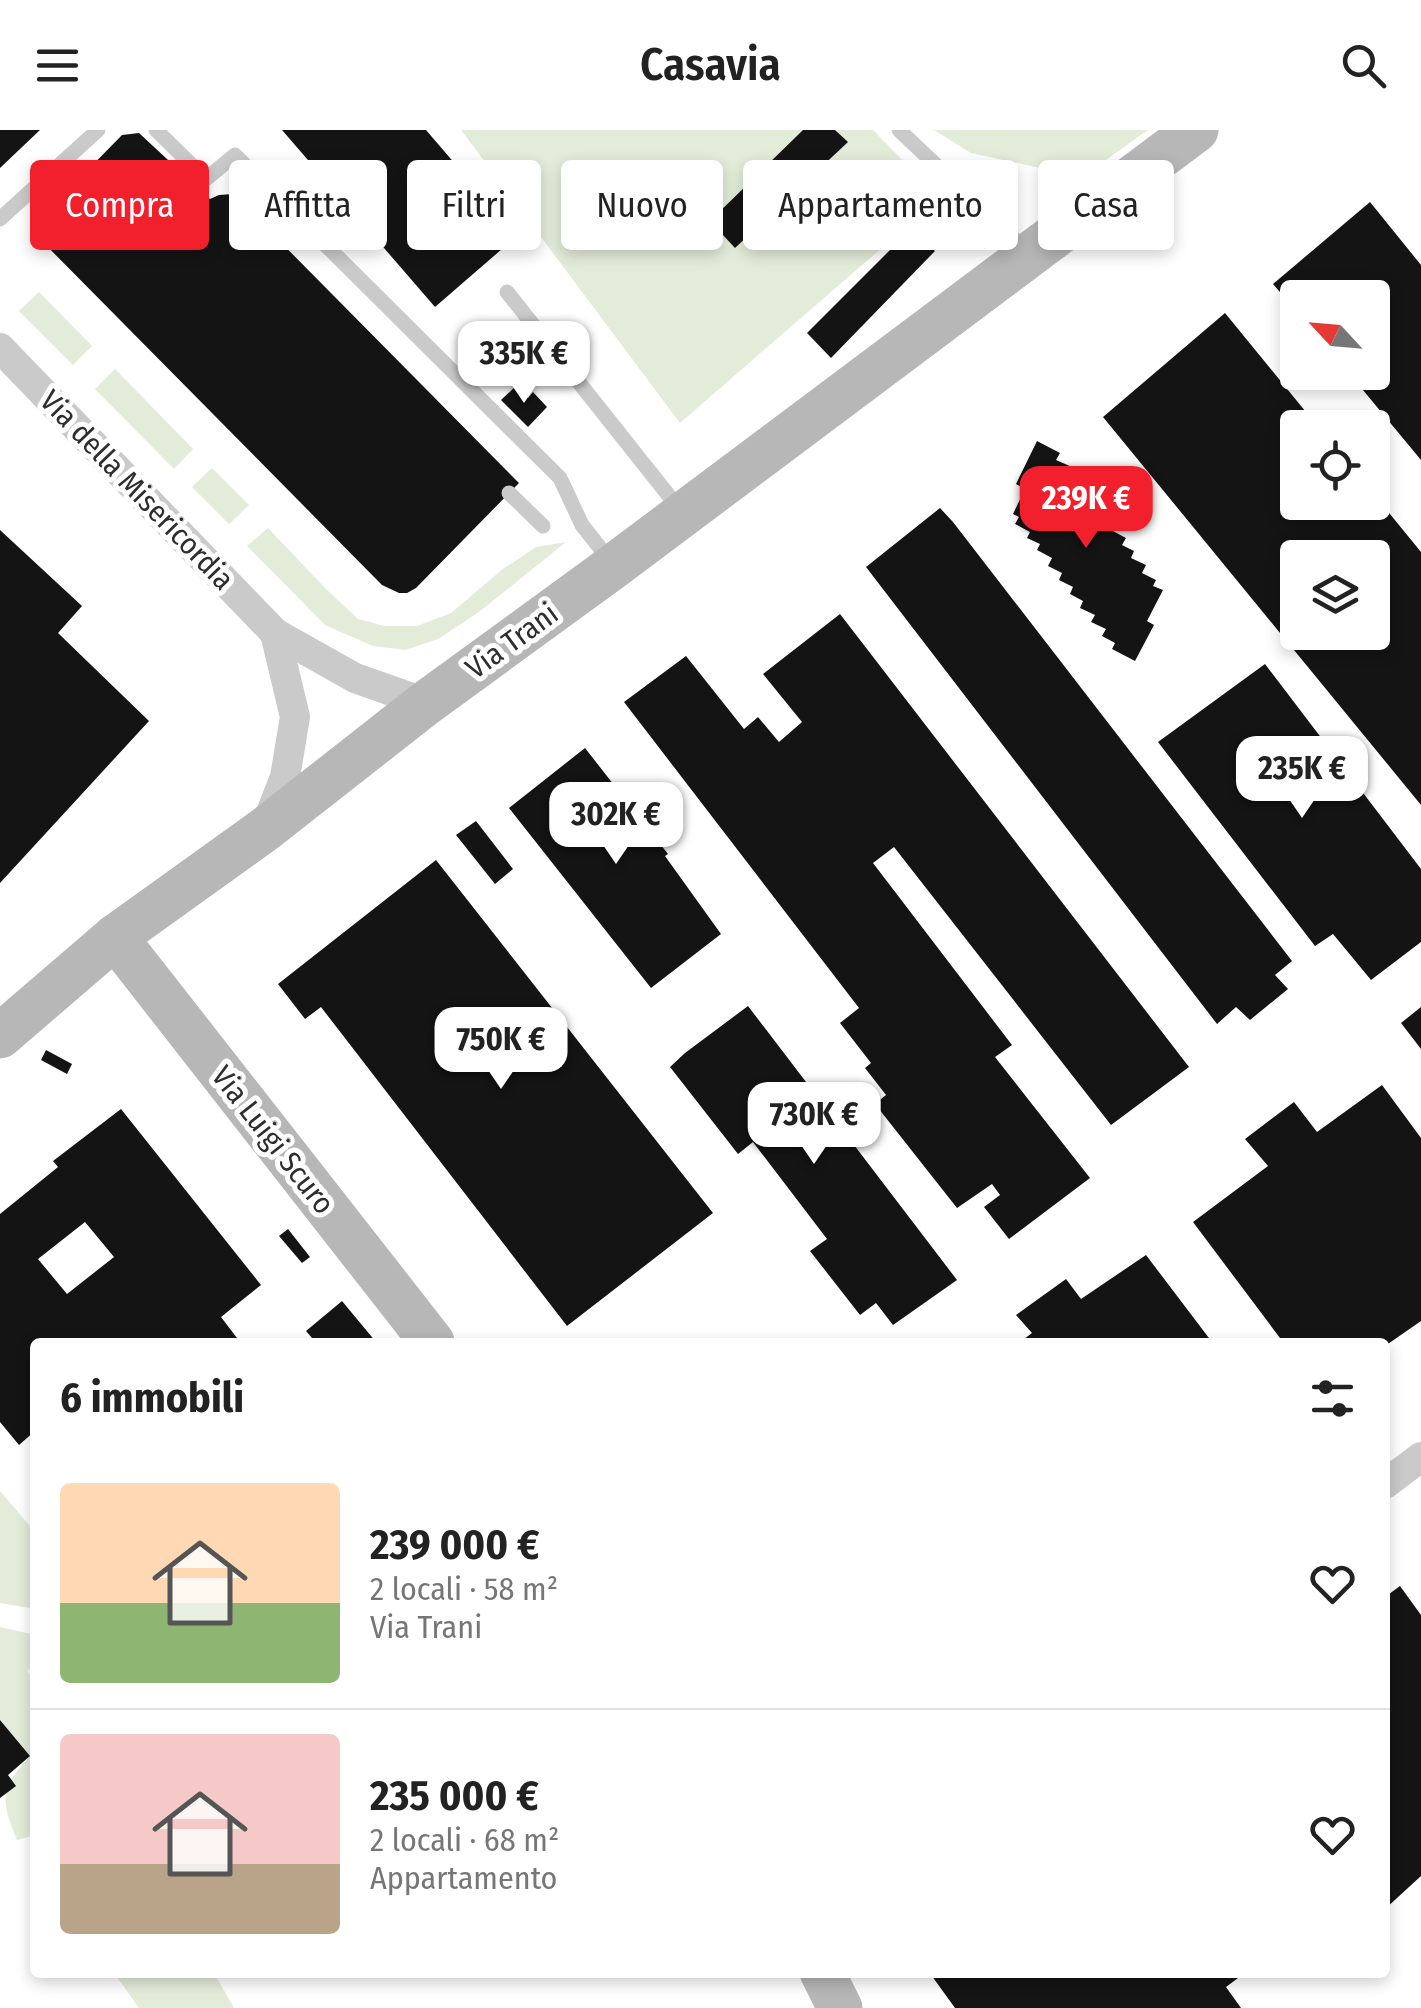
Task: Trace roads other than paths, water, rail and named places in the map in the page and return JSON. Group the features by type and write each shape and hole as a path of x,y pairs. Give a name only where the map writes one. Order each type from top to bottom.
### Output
{"main road":[{"name":"Via Trani","path":"0,1036 115,937 264,830 426,703 1196,130"},
{"name":"Via Luigi Scuro","path":"115,937 429,1338"},
{"path":"825,1978 840,2008"}],"street":[{"name":"Via della Misericordia","path":"0,348 275,633 355,678 426,703"},
{"path":"264,830 285,777 295,718 275,633"},
{"path":"1390,1480 1421,1458"}],"lane":[{"path":"0,219 98,130"},
{"path":"156,130 206,179 234,155 560,478 582,525 614,566"},
{"path":"899,130 1031,255"},
{"path":"507,292 683,514"},
{"path":"509,493 543,526"}]}
